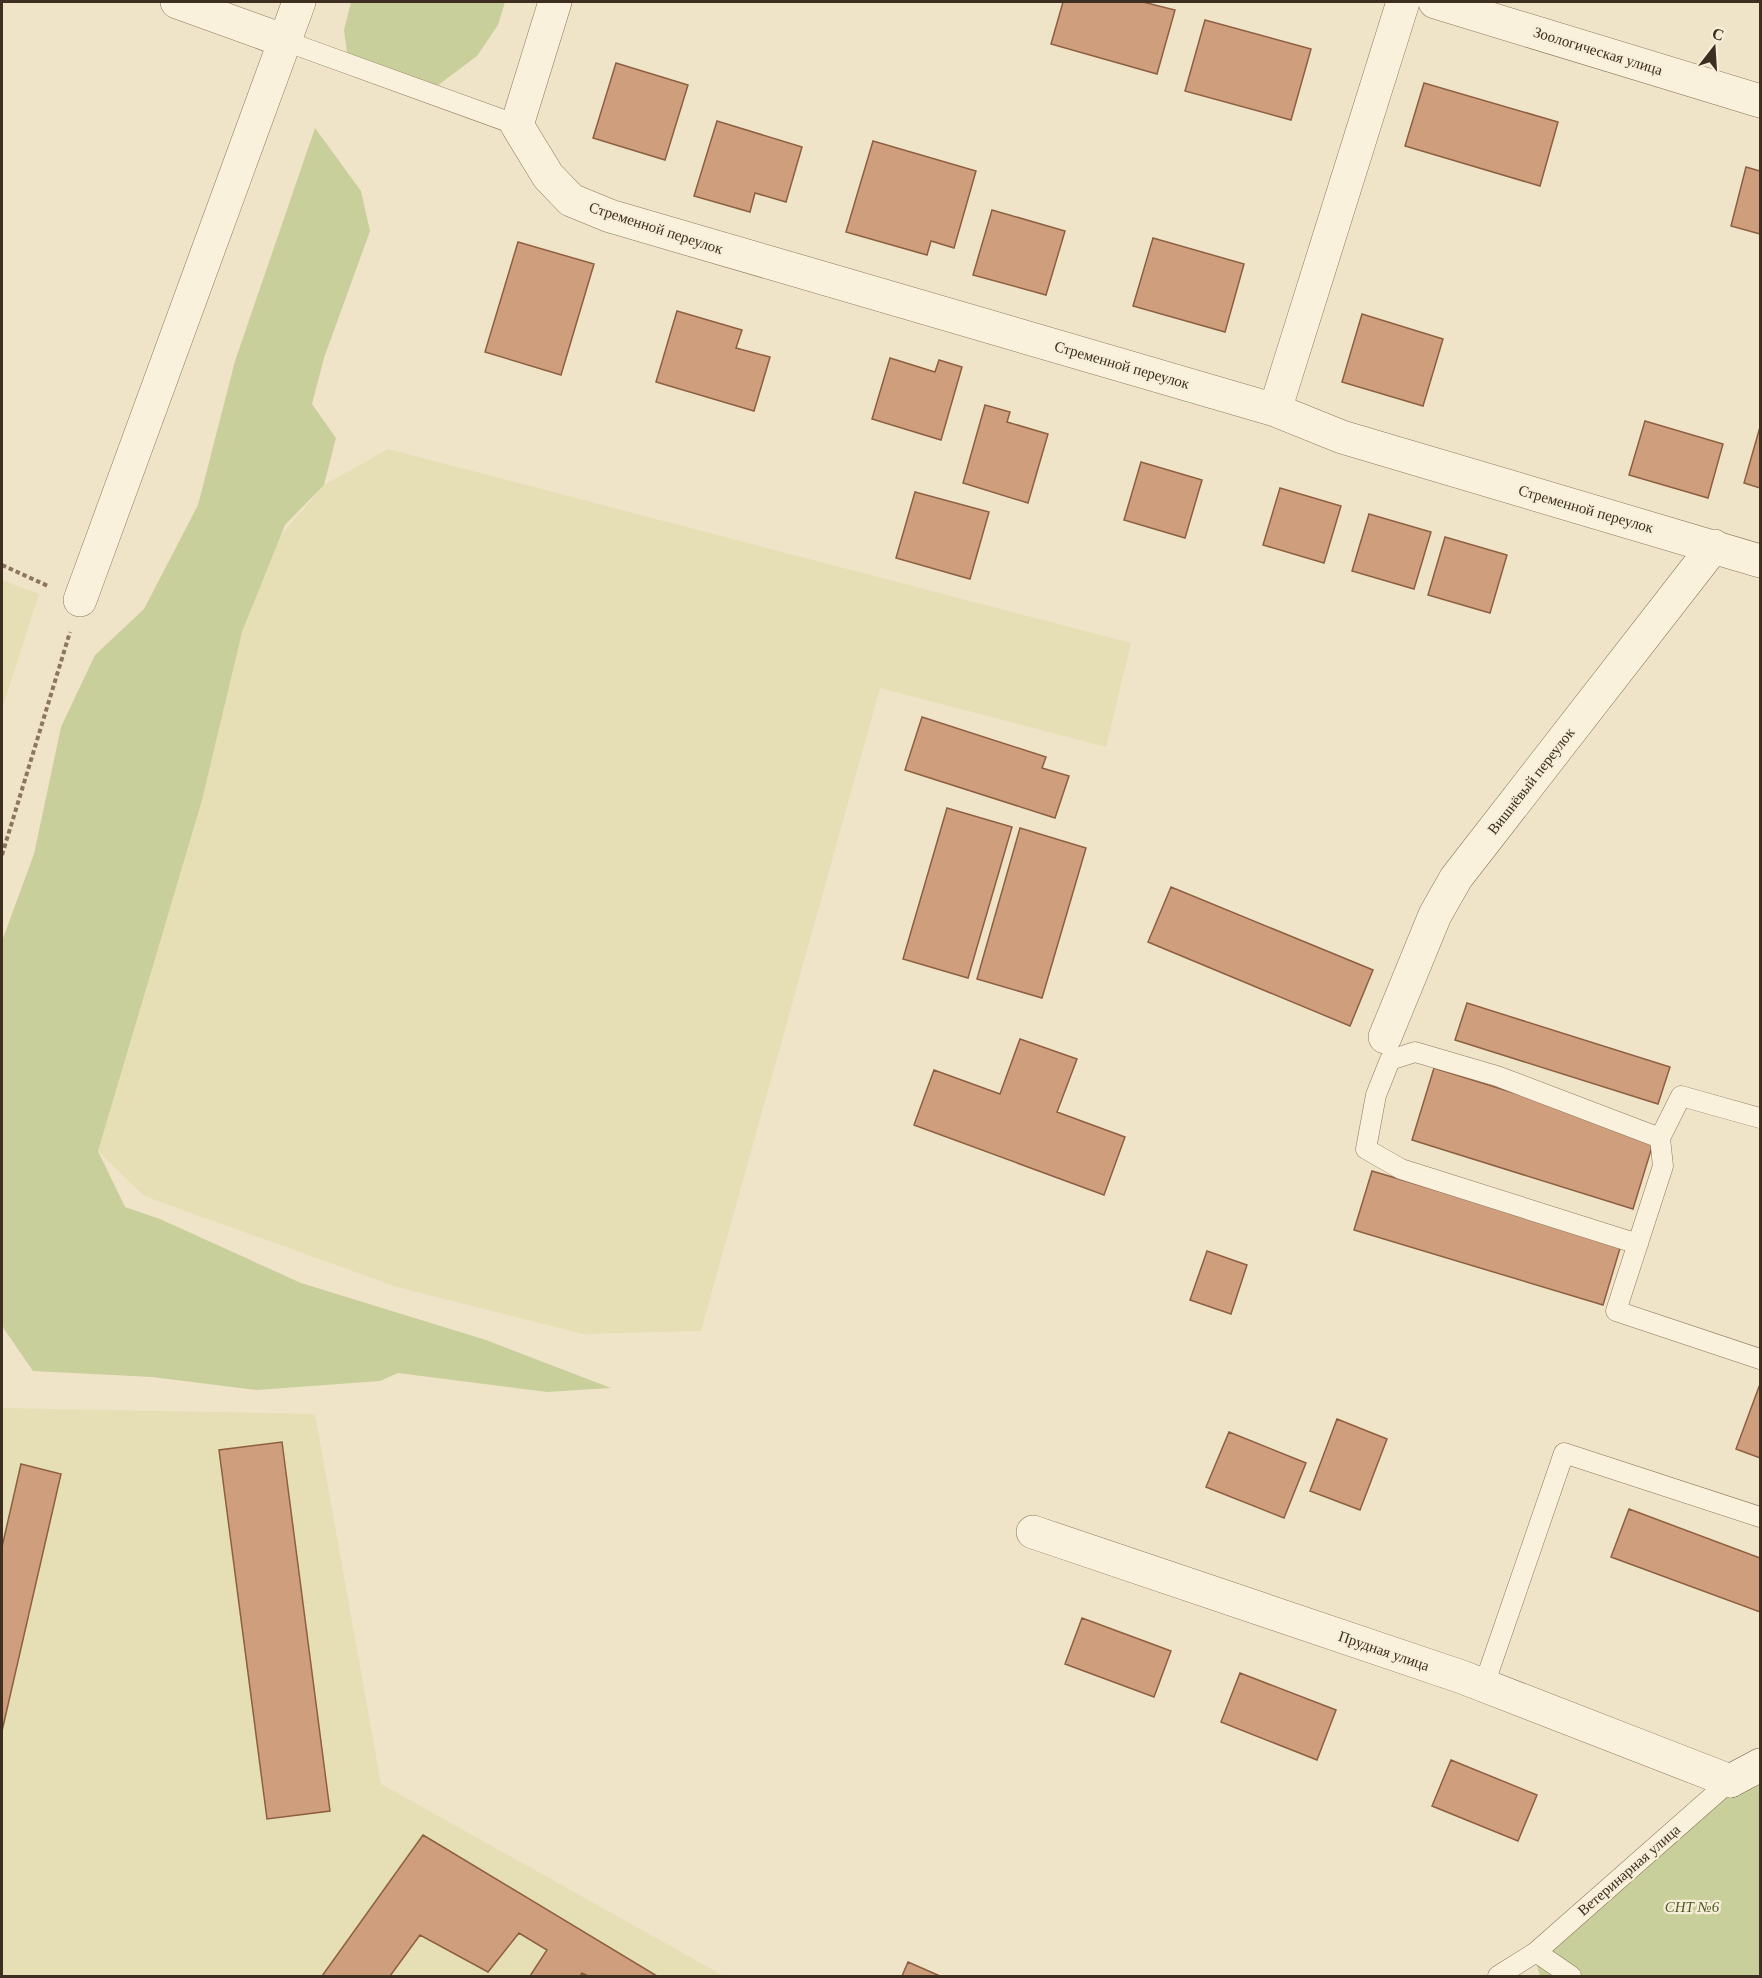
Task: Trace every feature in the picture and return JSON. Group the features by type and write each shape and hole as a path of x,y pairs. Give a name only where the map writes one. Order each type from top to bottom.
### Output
{"street":[{"path":"177,2 285,41"},
{"path":"80,600 299,2"},
{"path":"517,125 555,2"},
{"path":"1275,410 1403,2"},
{"name":"Зоологическая улица","path":"1435,2 1761,101"},
{"name":"Стременной переулок","path":"517,125 548,176 571,200 610,216 1275,410 1342,438 1761,561"},
{"name":"Вишнёвый переулок","path":"1385,1037 1435,915 1456,879 1714,546"},
{"name":"Прудная улица","path":"1033,1532 1484,1685 1730,1781"},
{"name":"Ветеринарная улица","path":"1730,1781 1761,1765"}],"lane":[{"path":"285,41 517,125"},
{"path":"1638,1244 1401,1169 1366,1149 1376,1095 1390,1060 1415,1052 1497,1076 1660,1138"},
{"path":"1761,1118 1681,1096 1660,1138 1663,1166 1616,1311 1761,1359"},
{"path":"1484,1685 1564,1453 1761,1517"},
{"name":"Ветеринарная улица","path":"1498,1977 1536,1952 1730,1781"},
{"path":"1536,1952 1571,1977"}],"path":[{"path":"2,565 80,600 2,855"}],"shaded area":[{"path":"388,449 1131,643 1106,747 880,688 701,1331 583,1334 397,1287 144,1196 98,1151 242,632 281,535 324,485"},
{"path":"2,580 39,594 2,709"},
{"path":"2,1408 315,1414 381,1784 724,1976 2,1976"}],"green space":[{"path":"351,2 505,2 498,25 477,56 433,89 381,76 347,53 344,30"},
{"path":"315,128 361,191 370,231 324,358 312,404 336,438 324,485 285,525 242,632 202,800 98,1151 125,1207 160,1219 301,1283 486,1340 611,1388 547,1392 398,1373 380,1381 257,1390 152,1377 33,1371 2,1323 2,941 34,854 61,727 95,655 144,609 198,505 235,361"},
{"name":"СНТ №6","path":"1760,1755 1760,1976 1540,1976 1537,1966 1729,1771"}],"building":[{"path":"1063,2 1143,2 1175,10 1157,74 1051,44"},
{"path":"1205,20 1311,49 1291,120 1185,91"},
{"path":"616,63 688,85 665,160 593,138"},
{"path":"1424,83 1558,122 1540,186 1405,146"},
{"path":"717,121 802,147 786,202 755,193 750,212 694,196"},
{"path":"873,141 976,171 954,248 931,241 927,255 846,232"},
{"path":"1746,167 1760,171 1760,234 1731,226"},
{"path":"992,210 1065,231 1046,295 973,275"},
{"path":"1153,238 1244,264 1225,332 1133,306"},
{"path":"518,242 594,264 561,375 485,352"},
{"path":"677,311 742,330 736,348 770,357 754,411 656,382"},
{"path":"1362,314 1443,339 1423,406 1342,382"},
{"path":"890,358 935,372 939,360 962,367 941,440 872,419"},
{"path":"985,405 1010,412 1007,422 1048,434 1028,503 963,483"},
{"path":"1645,421 1723,444 1708,498 1629,475"},
{"path":"1760,427 1760,488 1744,483"},
{"path":"1141,462 1202,480 1185,538 1124,520"},
{"path":"1280,488 1341,506 1324,563 1263,545"},
{"path":"915,492 989,512 970,579 896,558"},
{"path":"1369,514 1431,532 1414,589 1352,571"},
{"path":"1445,537 1507,555 1490,613 1428,595"},
{"path":"922,717 1046,757 1042,768 1069,776 1055,818 905,770"},
{"path":"947,808 1012,827 968,978 903,959"},
{"path":"1020,828 1086,848 1042,998 977,979"},
{"path":"1171,887 1373,970 1350,1026 1148,942"},
{"path":"1467,1003 1670,1067 1658,1104 1455,1040"},
{"path":"1020,1039 1077,1059 1057,1112 1125,1137 1104,1195 914,1125 934,1070 1000,1094"},
{"path":"1434,1068 1655,1137 1633,1209 1412,1140"},
{"path":"1372,1171 1621,1245 1603,1305 1354,1230"},
{"path":"1207,1251 1247,1265 1231,1314 1190,1300"},
{"path":"1760,1384 1760,1458 1736,1449"},
{"path":"1337,1419 1387,1439 1360,1510 1310,1491"},
{"path":"1229,1432 1306,1463 1284,1518 1206,1487"},
{"path":"282,1442 330,1811 267,1819 219,1450"},
{"path":"21,1464 61,1474 2,1731 2,1547"},
{"path":"1629,1509 1760,1558 1760,1612 1611,1557"},
{"path":"1082,1618 1171,1651 1154,1697 1065,1664"},
{"path":"1240,1673 1336,1710 1317,1760 1221,1722"},
{"path":"1451,1760 1537,1795 1518,1841 1432,1806"},
{"path":"423,1835 657,1976 588,1976 582,1973 580,1976 530,1976 547,1950 519,1933 488,1972 420,1935 390,1976 322,1976"},
{"path":"908,1962 940,1976 902,1976"}]}
